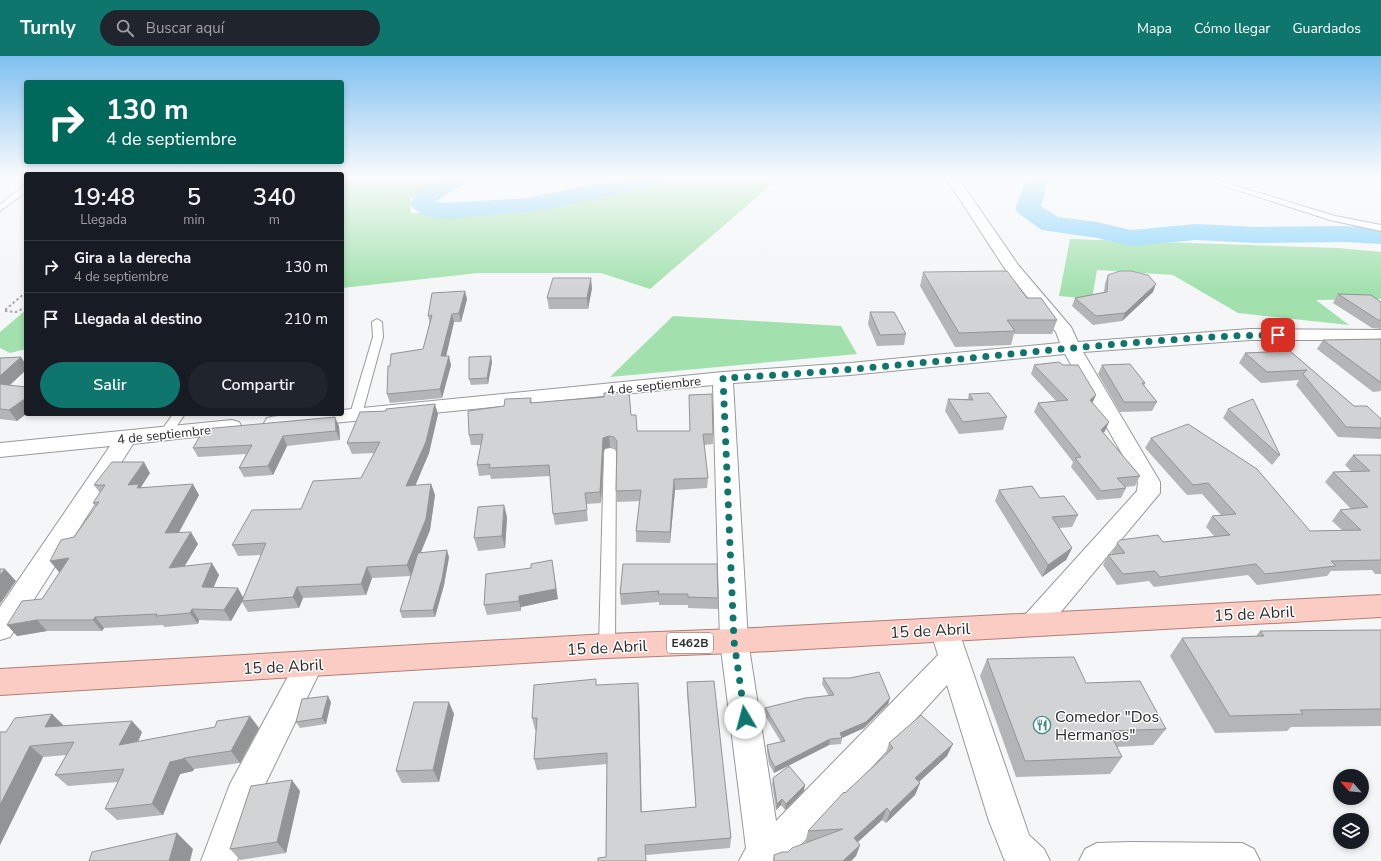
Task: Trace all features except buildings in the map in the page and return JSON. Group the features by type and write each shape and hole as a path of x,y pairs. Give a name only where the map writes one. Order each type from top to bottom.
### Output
{"main road":[{"name":"15 de Abril","path":"0,682 308,665 607,646 734,641 1381,606"}],"street":[{"path":"977,216 1013,269 1065,331 1071,348 1149,482 1148,493 1034,624"},
{"name":"4 de septiembre","path":"344,415 723,378 786,375 1071,348 1233,335 1381,335"},
{"path":"723,378 734,641 763,860"},
{"name":"4 de septiembre","path":"4,448 126,438 337,416"},
{"path":"0,629 126,438"},
{"path":"944,629 1008,828 1016,847 1032,861"},
{"path":"763,860 953,659"},
{"path":"219,861 242,796 308,665"},
{"path":"1097,861 1242,861"}],"lane":[{"path":"1325,216 1381,228"},
{"path":"356,414 378,337 377,322"},
{"path":"164,434 178,416"},
{"path":"607,646 610,452"}],"path":[{"path":"24,294 4,311 16,312 24,308"}],"green space":[{"path":"344,216 735,216 650,289 601,273 478,273 344,288"},
{"path":"1070,239 1338,248 1381,252 1381,299 1316,300 1349,325 1238,313 1173,275 1097,270 1092,299 1059,296"},
{"path":"24,312 24,350 10,353 0,348 0,332"},
{"path":"673,316 841,326 857,354 610,377"}],"waterway":[{"path":"1038,216 1051,224 1097,230 1131,238 1196,232 1257,235 1346,234 1381,236"}],"place":[{"name":"Comedor \"Dos Hermanos\"","path":"1042,725"}],"route":[{"path":"745,718 734,641 723,378 786,375 1071,348 1233,335 1278,335"}]}
